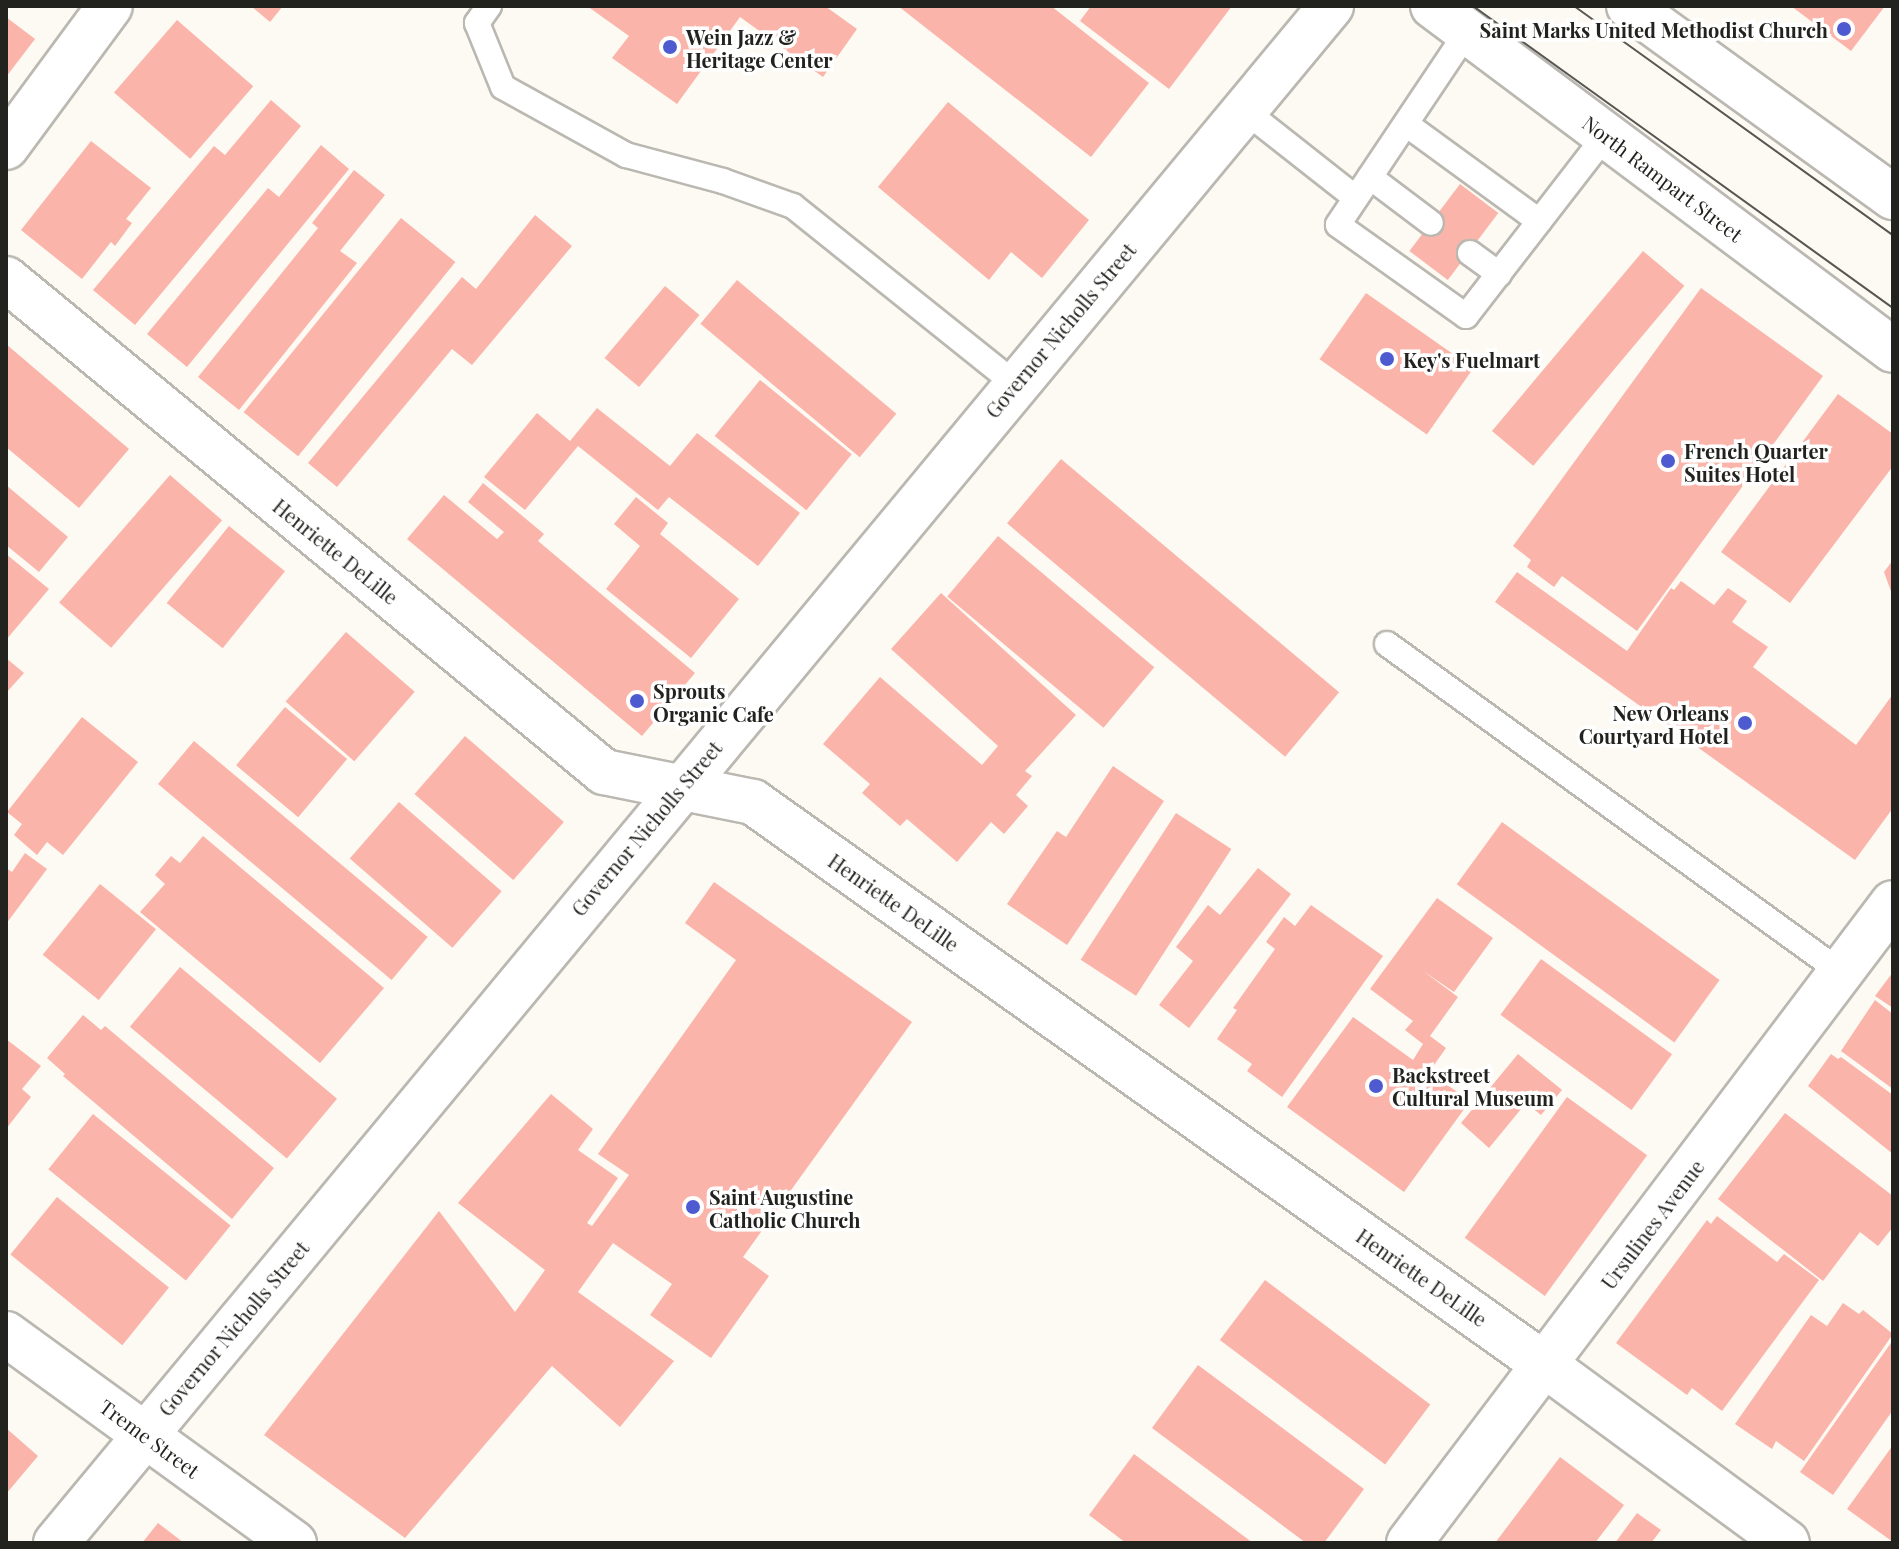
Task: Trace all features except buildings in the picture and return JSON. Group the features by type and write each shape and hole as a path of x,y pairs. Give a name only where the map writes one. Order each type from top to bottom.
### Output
{"street":[{"path":"6,147 110,6"},
{"name":"Governor Nicholls Street","path":"56,1543 679,787 1331,6"},
{"name":"North Rampart Street","path":"1433,6 1893,350"},
{"path":"1629,6 1893,197"},
{"name":"Henriette DeLille","path":"6,279 604,772 753,802 1545,1365 1787,1543"},
{"name":"Ursulines Avenue","path":"1409,1543 1893,903"},
{"name":"Treme Street","path":"6,1334 294,1543"}],"lane":[{"path":"489,6 477,23 503,87 626,155 723,181 793,206 1015,384"},
{"path":"1467,32 1338,225 1466,316 1606,135"},
{"path":"1244,110 1356,198"},
{"path":"1406,124 1539,221"},
{"path":"1370,177 1431,223"},
{"path":"1470,253 1499,274"},
{"path":"1387,644 1842,973"}],"tram line":[{"path":"1473,6 1893,308"},
{"path":"1574,6 1893,235"}],"place":[{"name":"Saint Marks United Methodist Church","path":"1844,29"},
{"name":"Wein Jazz & Heritage Center","path":"670,47"},
{"name":"Key's Fuelmart","path":"1387,359"},
{"name":"French Quarter Suites Hotel","path":"1668,461"},
{"name":"Sprouts Organic Cafe","path":"637,701"},
{"name":"New Orleans Courtyard Hotel","path":"1745,723"},
{"name":"Backstreet Cultural Museum","path":"1376,1086"},
{"name":"Saint Augustine Catholic Church","path":"693,1207"}]}
